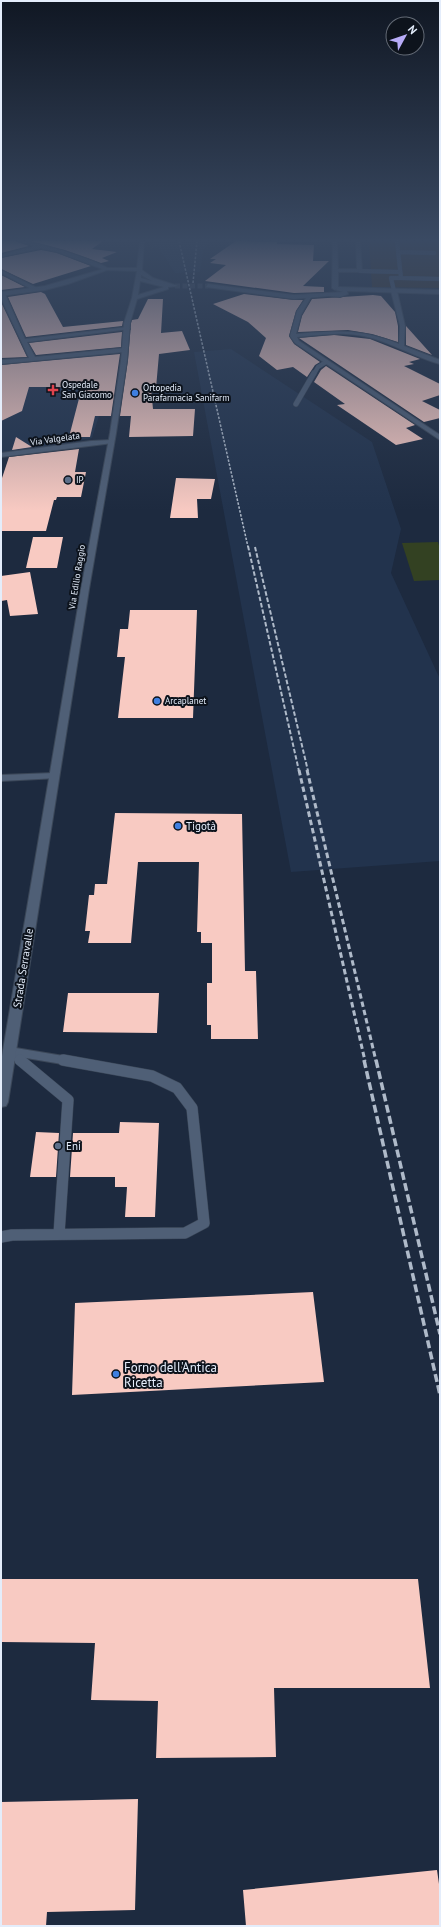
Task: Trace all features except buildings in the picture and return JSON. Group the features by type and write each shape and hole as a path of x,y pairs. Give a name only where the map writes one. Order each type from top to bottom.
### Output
{"street":[{"path":"18,331 33,359"},
{"path":"22,341 93,331"},
{"name":"Via Edilio Raggio","path":"45,835 111,442 126,331"},
{"path":"294,331 293,336 297,342 440,438"},
{"path":"402,346 404,340 403,331"},
{"path":"293,336 345,332 371,337 402,346 440,362"},
{"path":"1,362 124,350"},
{"name":"Via Valgelata","path":"1,455 91,443 111,442"},
{"path":"1,778 54,776"},
{"name":"Strada Serravalle","path":"1,1102 45,835"}],"lane":[{"path":"296,404 318,367 326,362"},
{"path":"9,1051 68,1100 59,1234"},
{"path":"1,1237 12,1235 185,1233 204,1222 192,1108 177,1088 152,1076 9,1051"}],"shaded area":[{"path":"231,349 372,442 401,529 391,573 440,679 440,861 291,872 194,352"},
{"name":"Ospedale San Giacomo","path":"94,355 111,355 99,416 92,438 71,441 66,445 1,453 1,365"}],"green space":[{"path":"438,542 440,549 440,580 414,581 402,543"}],"railway":[{"path":"199,331 248,547"},
{"path":"248,546 299,771"},
{"path":"255,547 308,771"},
{"path":"299,770 365,1061"},
{"path":"307,770 376,1061"},
{"path":"364,1060 440,1395"},
{"path":"376,1060 440,1334"}],"place":[{"name":"Ospedale San Giacomo","path":"53,390"},
{"name":"Ortopedia Parafarmacia Sanifarm","path":"135,393"},
{"name":"IP","path":"68,480"},
{"name":"Arcaplanet","path":"157,701"},
{"name":"Tigotà","path":"178,826"},
{"name":"Eni","path":"58,1146"},
{"name":"Forno dell'Antica Ricetta","path":"116,1374"}]}
